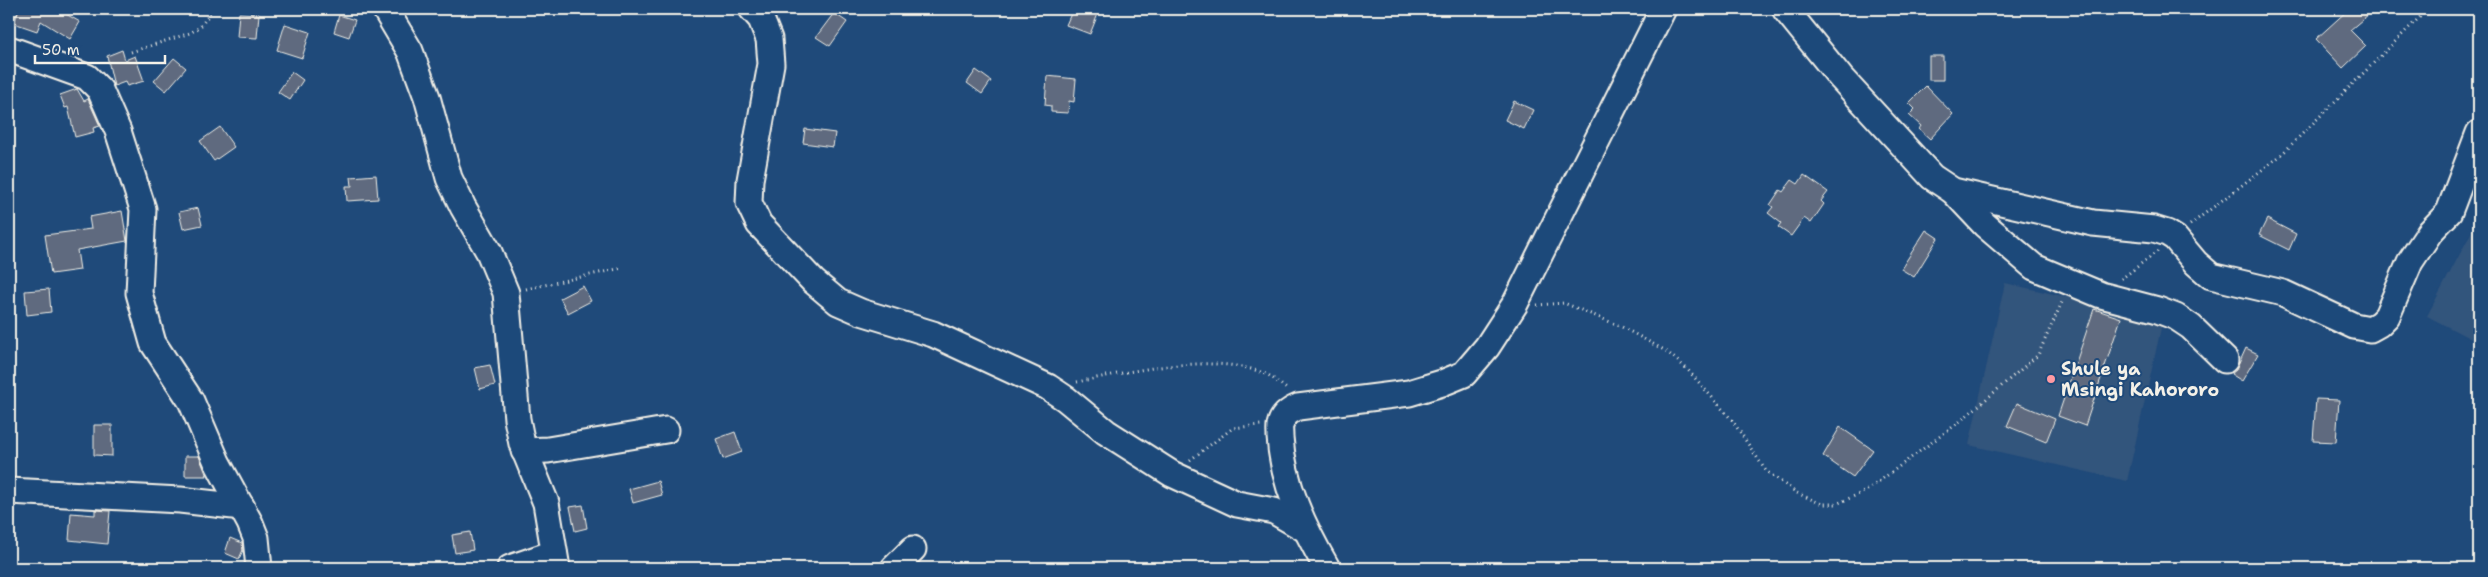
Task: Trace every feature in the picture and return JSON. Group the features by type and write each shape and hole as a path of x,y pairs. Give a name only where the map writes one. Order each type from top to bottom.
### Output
{"street":[{"path":"385,9 410,51 427,97 449,178 489,252 506,293 517,419 524,451 546,503 555,561 510,568"},
{"path":"752,9 762,19 769,39 771,64 750,180 749,202 759,224 813,282 838,302 861,312 933,334 1048,387 1066,399 1106,432 1172,474 1237,504 1274,511 1305,529"},
{"path":"1327,568 1305,529 1287,479 1281,448 1280,423 1288,412 1298,407 1409,392 1442,383 1464,374 1488,346 1514,306 1663,9"},
{"path":"1785,9 1841,78 1932,177 1953,191 1984,225 2034,267 2102,295 2158,310 2176,317 2191,327 2225,360"},
{"path":"9,49 87,77 100,90 118,131 143,209 139,293 153,343 191,401 217,462 242,507 256,538 259,568"},
{"path":"1953,191 2093,223 2154,229 2175,238 2196,263 2211,276 2283,293 2354,326 2370,328 2379,324 2387,316 2410,262 2430,232 2449,212 2479,133"},
{"path":"524,451 548,450 666,430"},
{"path":"9,491 180,500 242,507"},
{"path":"894,568 913,549"}],"path":[{"path":"130,52 190,33 200,27 213,9"},
{"path":"2102,295 2280,156 2428,9"},
{"path":"506,293 622,268"},
{"path":"1514,306 1564,303 1620,326 1666,350 1688,369 1732,420 1766,471 1797,493 1822,504 1836,504 1866,491 1958,423 2038,355 2070,283"},
{"path":"1048,387 1140,369 1218,363 1267,374 1308,405"},
{"path":"1172,474 1233,428 1280,423"}],"shaded area":[{"path":"2479,218 2479,343 2427,316"},
{"path":"2005,283 2163,319 2127,481 1969,445"}],"building":[{"path":"19,9 57,9 80,22 70,39 41,21 37,31 14,23"},
{"path":"1073,9 1100,9 1090,34 1066,25"},
{"path":"2349,9 2375,9 2350,30 2366,46 2343,68 2316,39"},
{"path":"239,13 259,14 257,38 237,37"},
{"path":"834,13 847,22 830,46 816,37"},
{"path":"339,15 355,20 349,37 334,32"},
{"path":"285,24 310,32 302,58 277,50"},
{"path":"122,50 125,60 135,56 144,81 127,86 125,82 114,86 107,56"},
{"path":"1929,56 1943,56 1943,80 1929,80"},
{"path":"174,58 186,68 166,91 154,81"},
{"path":"976,70 991,81 982,94 967,83"},
{"path":"292,72 303,80 290,100 278,92"},
{"path":"1047,76 1076,79 1074,102 1069,101 1068,113 1051,112 1051,106 1045,105"},
{"path":"1926,86 1953,114 1930,139 1919,129 1921,126 1909,115 1915,109 1909,103"},
{"path":"77,89 84,101 88,99 100,126 93,128 94,132 75,137 68,107 65,108 60,95"},
{"path":"1514,101 1533,110 1524,129 1505,120"},
{"path":"220,127 234,147 214,161 200,141"},
{"path":"805,129 835,133 833,147 803,143"},
{"path":"376,175 378,199 347,201 346,186 352,186 351,177"},
{"path":"1804,175 1828,192 1821,201 1824,204 1811,223 1804,218 1791,236 1778,227 1781,223 1768,213 1773,207 1770,205 1780,190 1783,192 1792,180 1798,184"},
{"path":"198,208 202,225 183,229 179,212"},
{"path":"122,211 127,241 77,250 80,270 51,274 45,235 91,229 89,217"},
{"path":"2267,219 2296,234 2289,250 2259,235"},
{"path":"1926,230 1938,238 1914,277 1901,269"},
{"path":"583,286 591,301 568,313 560,298"},
{"path":"49,289 51,312 27,315 25,291"},
{"path":"2094,309 2121,318 2085,426 2058,416"},
{"path":"2246,348 2258,354 2242,381 2231,374 2236,370"},
{"path":"490,365 495,385 480,389 475,368"},
{"path":"2316,399 2339,400 2336,442 2313,441"},
{"path":"2017,403 2055,419 2046,442 2007,426"},
{"path":"94,425 112,425 112,456 94,455"},
{"path":"1840,427 1873,450 1853,477 1823,456"},
{"path":"735,432 742,452 723,459 716,439"},
{"path":"185,456 199,456 207,476 185,476"},
{"path":"658,481 662,495 633,503 629,489"},
{"path":"583,505 587,528 575,531 570,507"},
{"path":"95,510 110,511 107,544 69,540 71,513 95,515"},
{"path":"470,532 473,550 455,553 452,535"},
{"path":"230,538 242,543 243,550 239,559 225,553"}],"place":[{"name":"Shule ya Msingi Kahororo","path":"2051,379"}]}
